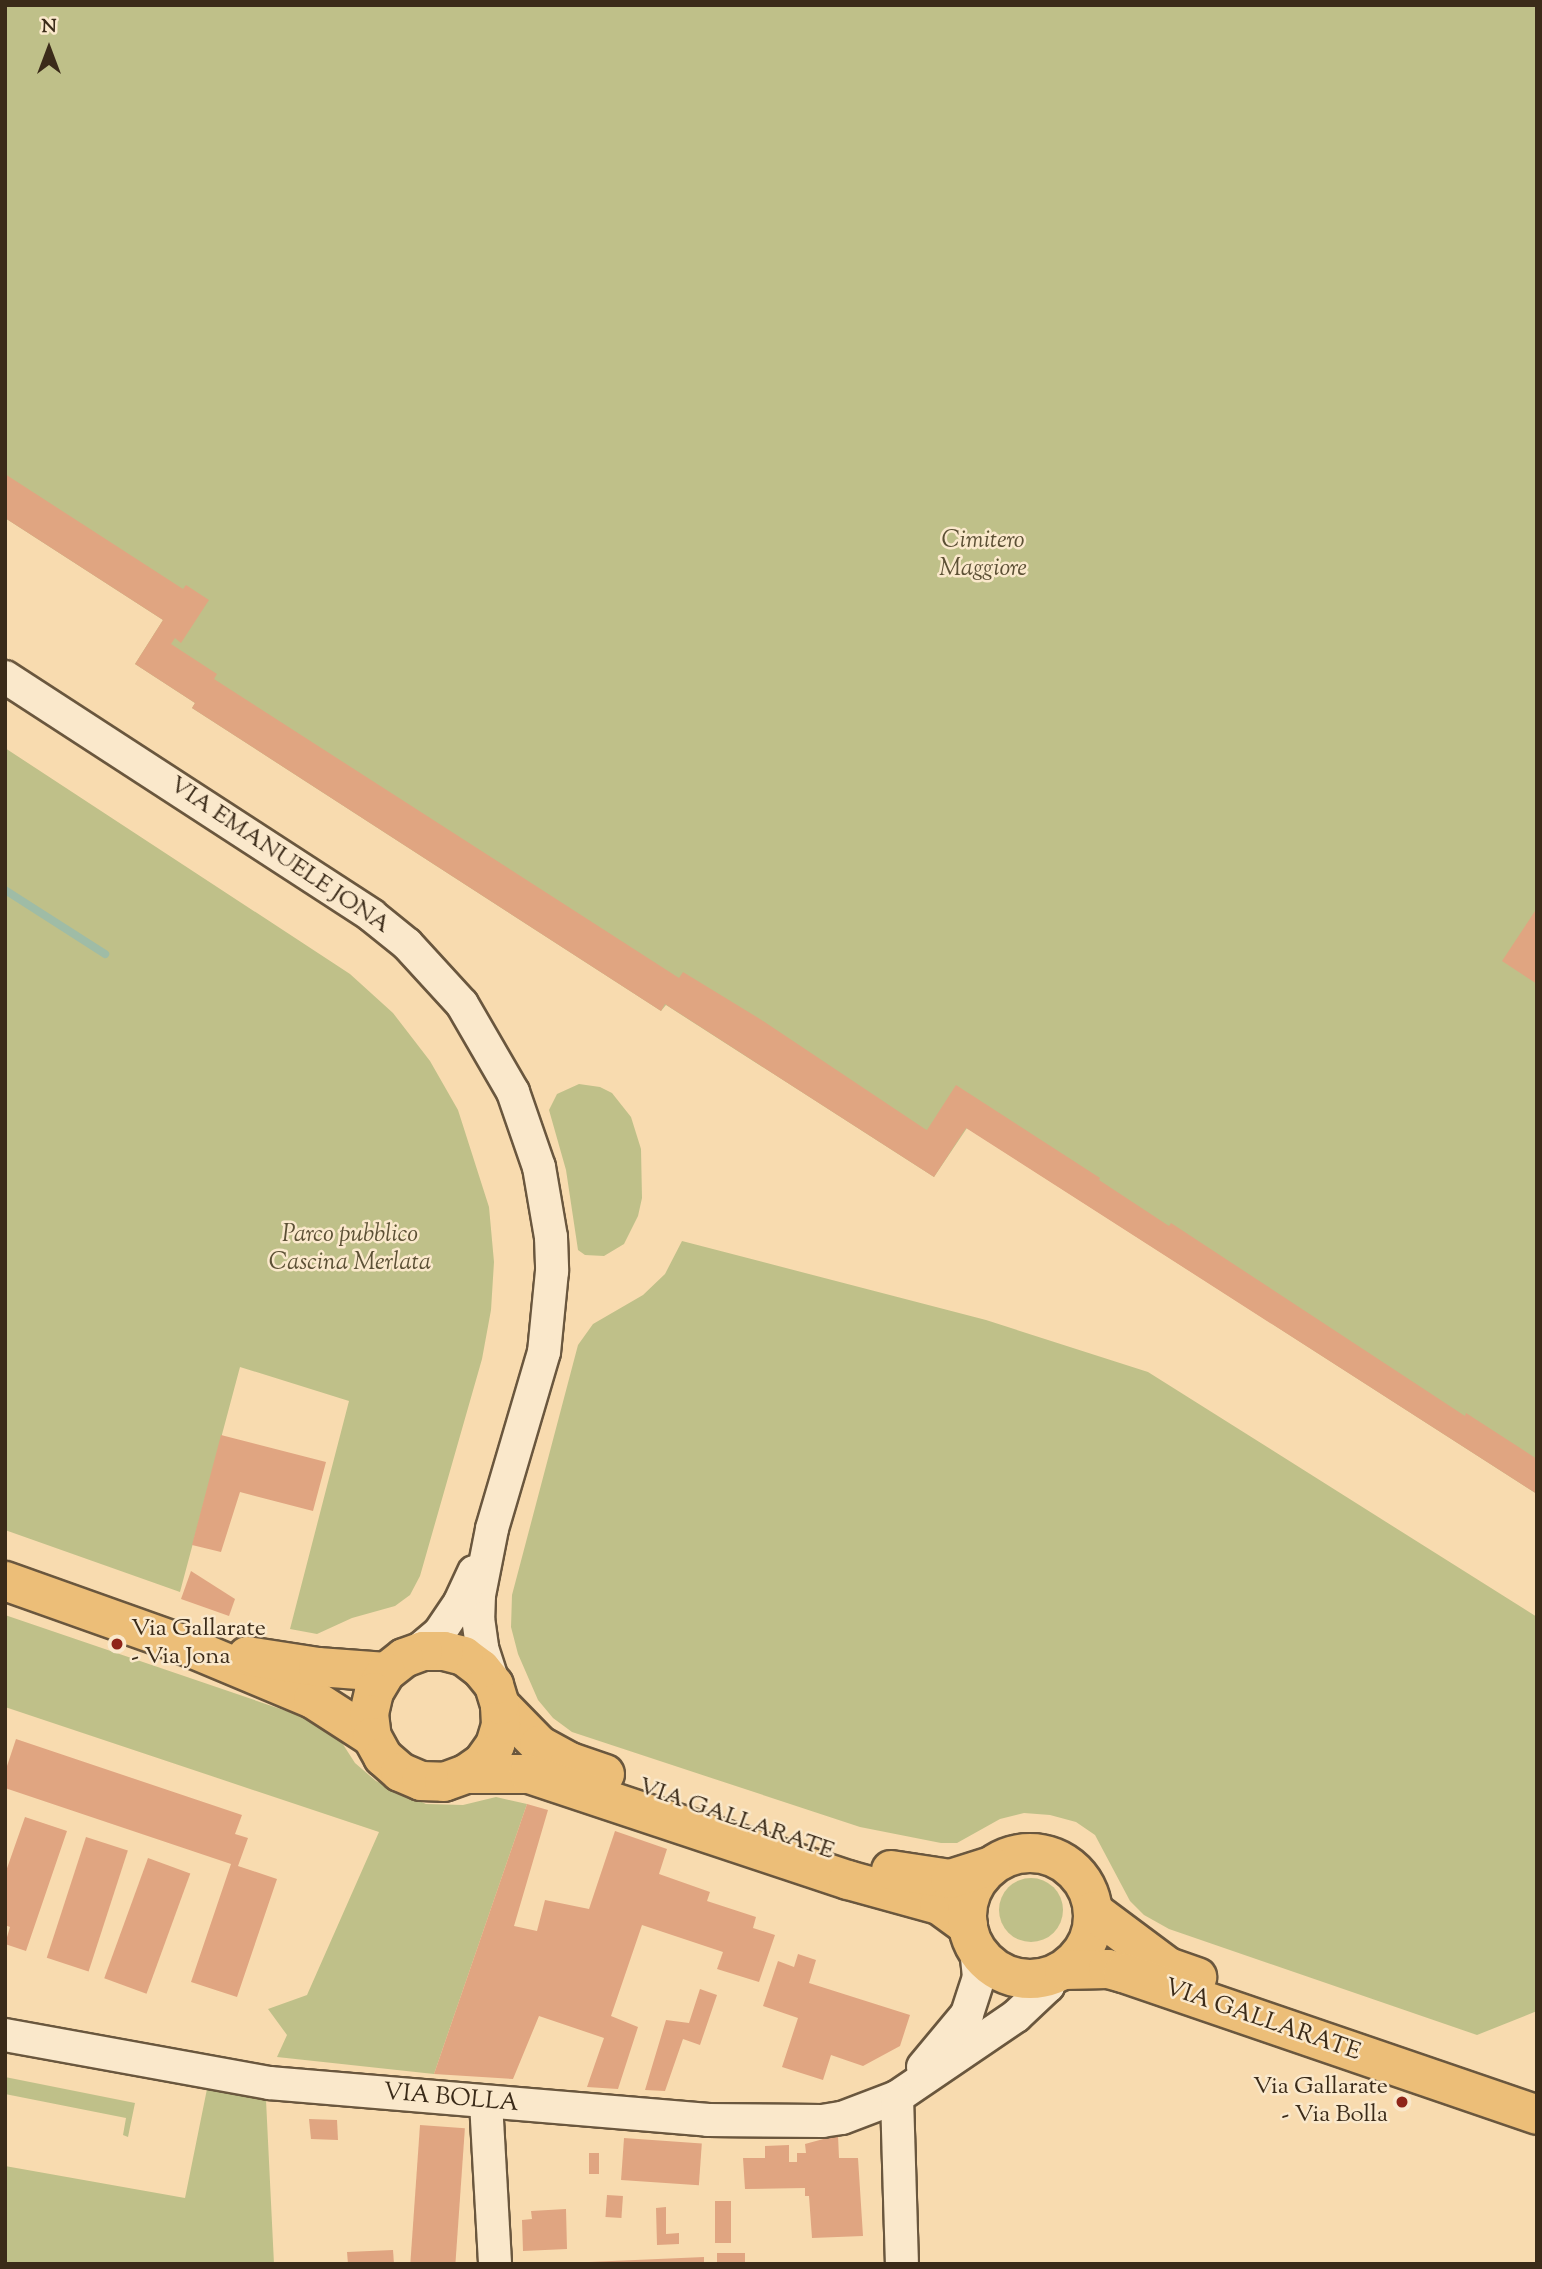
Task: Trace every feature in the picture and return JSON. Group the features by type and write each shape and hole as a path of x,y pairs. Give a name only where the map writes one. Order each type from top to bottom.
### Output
{"main road":[{"name":"VIA GALLARATE","path":"5,1581 179,1643 313,1699 372,1737 383,1757 400,1772 421,1781 444,1782 466,1774 529,1774 848,1880 939,1905 972,1938 992,1967 1011,1977 1032,1980 1059,1973 1108,1969 1537,2115"},
{"name":"VIA GALLARATE","path":"179,1643 318,1667 400,1663 444,1651 464,1657 481,1669 497,1695 539,1745 570,1762 863,1865 950,1879 1022,1854 1056,1859 1082,1880 1093,1911 1168,1967 1537,2092"},
{"path":"372,1737 369,1714 374,1692 400,1663"},
{"path":"466,1774 483,1762 495,1745 501,1725 497,1695"},
{"path":"972,1938 971,1894 991,1866"},
{"path":"1059,1973 1087,1945 1093,1928 1093,1911"}],"street":[{"name":"VIA EMANUELE JONA","path":"5,677 371,915 435,972 462,1004 501,1066 527,1128 539,1167 551,1237 552,1271 544,1352 492,1529 481,1576 478,1618 482,1648 497,1695"},
{"name":"VIA EMANUELE JONA","path":"400,1663 429,1644 455,1611 492,1529"},
{"name":"VIA BOLLA","path":"897,2097 967,2014 979,1977 972,1938"},
{"name":"VIA BOLLA","path":"5,2035 251,2081 772,2123 842,2118 897,2097 1016,2017 1059,1973"},
{"path":"897,2097 902,2264"},
{"path":"486,2102 495,2264"}],"green space":[{"name":"Cimitero Maggiore","path":"5,5 1537,5 1537,1494 967,1128 934,1177 666,1005 661,1011 192,708 195,703 135,664 163,620 5,518"},
{"name":"Parco pubblico Cascina Merlata","path":"5,748 350,974 393,1013 430,1061 458,1110 489,1207 494,1262 491,1310 482,1359 420,1576 410,1595 395,1606 352,1618 317,1634 290,1629 349,1401 240,1367 180,1592 5,1530"},
{"path":"579,1084 600,1087 612,1093 631,1117 641,1149 642,1198 638,1216 624,1244 604,1256 585,1255 578,1250 566,1170 549,1110 557,1094"},
{"path":"682,1241 986,1320 1148,1372 1537,1617 1537,2011 1477,2035 1169,1929 1144,1915 1130,1901 1095,1835 1076,1822 1050,1815 1024,1813 1000,1819 957,1843 941,1843 860,1827 572,1732 553,1718 538,1700 518,1654 511,1627 512,1595 578,1345 593,1324 643,1295 665,1274"},
{"path":"5,1615 313,1720 335,1732 355,1763 376,1781 426,1804 463,1805 496,1797 527,1804 434,2074 277,2057 287,2035 268,2009 307,1995 379,1832 5,1707"},
{"path":"1025,1878 1037,1878 1054,1887 1061,1898 1061,1922 1054,1933 1037,1942 1025,1942 1013,1937 1004,1928 999,1916 999,1904 1004,1892 1013,1883"},
{"path":"5,2077 135,2103 128,2137 123,2135 126,2118 5,2094"},
{"path":"207,2089 266,2100 274,2264 5,2264 5,2166 185,2198"}],"building":[{"path":"5,474 183,589 186,585 209,600 181,643 175,638 171,644 217,674 214,679 679,978 683,972 760,1019 925,1129 927,1130 956,1085 1169,1226 1171,1223 1465,1416 1466,1413 1537,1459 1537,1494 966,1128 934,1177 665,1004 661,1011 192,708 195,703 135,664 163,620 5,518"},
{"path":"1537,908 1537,984 1502,961"},
{"path":"221,1435 326,1462 313,1511 240,1492 221,1552 192,1545"},
{"path":"191,1571 235,1599 229,1616 181,1599"},
{"path":"16,1739 242,1815 235,1834 248,1838 238,1866 277,1879 237,1997 191,1982 231,1864 5,1788 5,1772"},
{"path":"527,1804 548,1810 514,1926 537,1931 545,1900 589,1909 615,1831 667,1849 659,1874 710,1892 707,1901 756,1917 753,1928 775,1935 759,1982 717,1969 723,1952 642,1925 611,2016 638,2027 618,2089 587,2087 604,2038 539,2016 513,2079 434,2074"},
{"path":"25,1817 67,1831 26,1951 5,1944 10,1927 5,1925 5,1874"},
{"path":"86,1837 128,1851 89,1971 47,1958"},
{"path":"148,1858 190,1873 147,1994 104,1978"},
{"path":"798,1954 816,1960 809,1983 910,2015 900,2046 863,2066 831,2055 823,2080 782,2067 798,2018 763,2006 778,1961 794,1967"},
{"path":"700,1989 717,1995 700,2045 683,2039 665,2091 645,2090 666,2020 689,2023"},
{"path":"309,2119 337,2120 338,2140 311,2139"},
{"path":"420,2125 465,2128 455,2264 410,2264"},
{"path":"838,2135 839,2158 858,2158 863,2236 812,2238 809,2196 805,2196 805,2188 745,2189 743,2158 765,2158 765,2146 789,2145 789,2162 797,2162 797,2153 806,2153 805,2144"},
{"path":"624,2138 702,2143 699,2185 621,2180"},
{"path":"589,2153 599,2153 599,2174 589,2174"},
{"path":"607,2195 623,2196 621,2218 605,2217"},
{"path":"715,2201 731,2201 731,2243 715,2243"},
{"path":"666,2207 666,2234 679,2233 679,2244 657,2245 656,2208"},
{"path":"566,2209 567,2249 523,2251 522,2220 532,2219 531,2211"},
{"path":"393,2250 394,2264 348,2264 347,2252"},
{"path":"717,2253 745,2253 745,2264 717,2264"},
{"path":"704,2257 704,2264 589,2264 589,2262"}],"waterway":[{"path":"5,890 105,954"}],"place":[{"name":"Via Gallarate - Via Jona","path":"117,1644"},
{"name":"Via Gallarate - Via Bolla","path":"1402,2102"}]}
